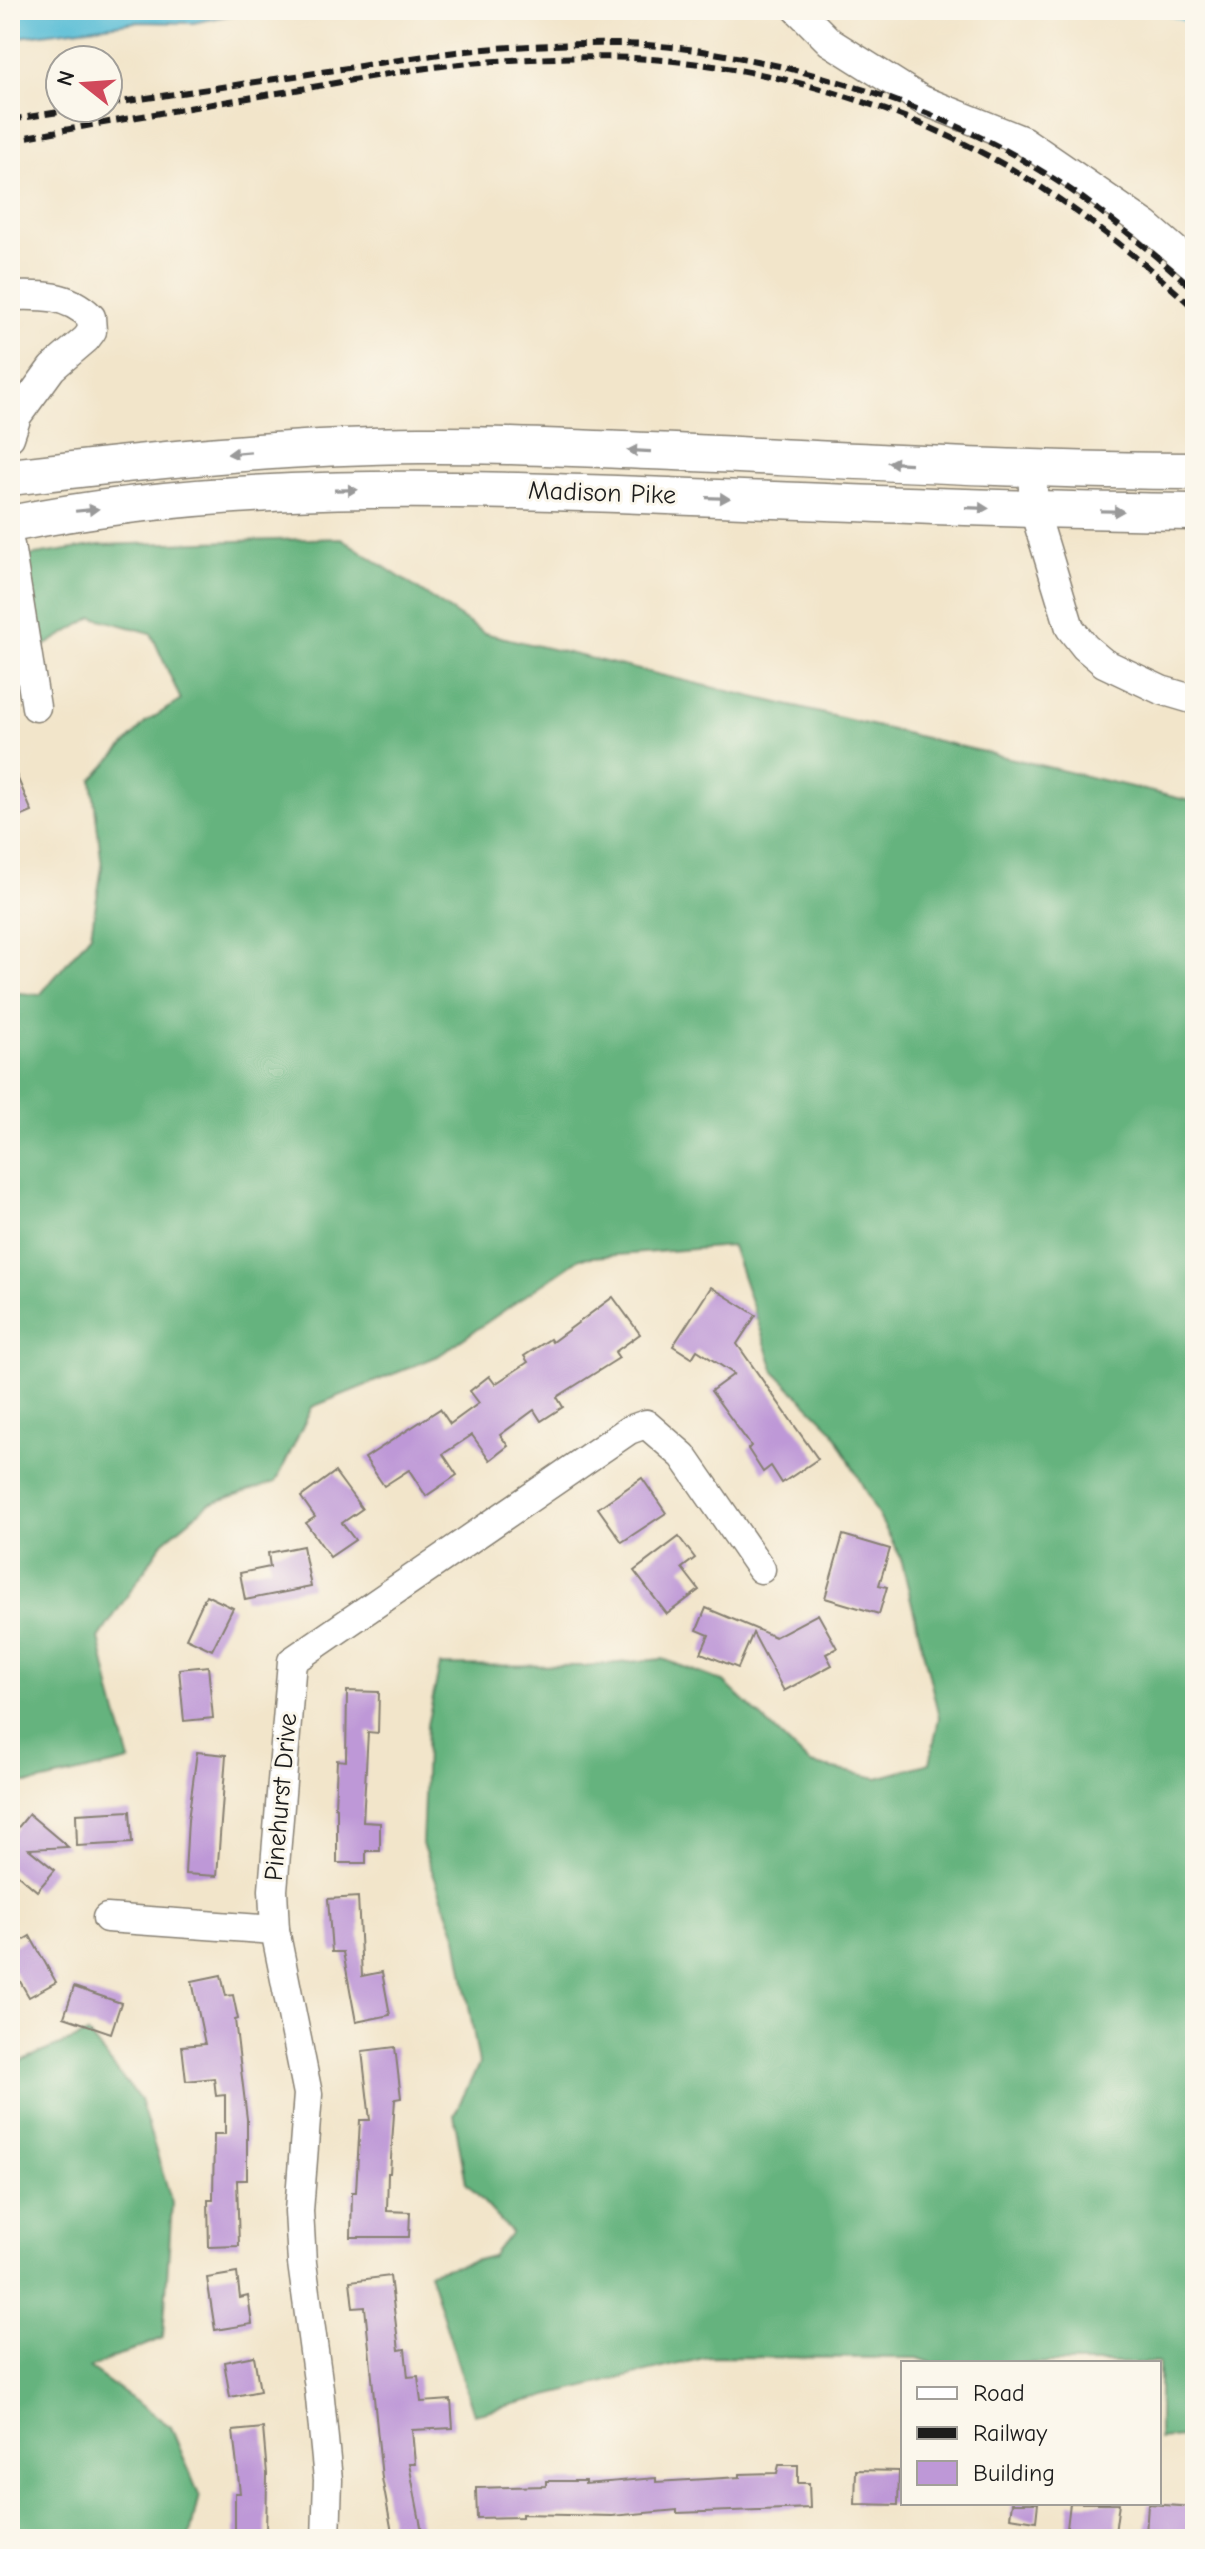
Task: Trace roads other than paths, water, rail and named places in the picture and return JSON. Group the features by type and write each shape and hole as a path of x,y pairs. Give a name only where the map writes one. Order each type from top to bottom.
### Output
{"main road":[{"name":"Madison Pike","path":"10,477 160,459 419,445 536,446 1032,469 1195,471"},
{"name":"Madison Pike","path":"10,524 67,512 218,496 343,489 472,488 1034,510 1195,512"}],"street":[{"path":"798,10 830,42 922,100 1024,141 1146,225 1195,267"},
{"path":"10,296 60,297 79,306 91,317 92,331 52,368 17,416 10,437"},
{"path":"1032,469 1034,510 1070,628 1085,647 1104,663 1126,675 1195,700"},
{"path":"10,545 36,707"},
{"name":"Pinehurst Drive","path":"326,2539 328,2480 302,2263 299,2211 308,2094 275,1930 273,1890 292,1661 629,1430 646,1424 683,1456 761,1569"},
{"path":"107,1918 275,1930"}],"water":[{"path":"10,10 255,10 193,23 136,22 10,38"}],"waterway":[{"path":"1161,10 1195,23"}],"railway":[{"path":"124,102 485,49 618,44 702,51 752,60 850,85 946,121 992,143 1078,195 1195,290"},
{"path":"10,140 470,63 608,57 719,67 764,75 853,99 897,114 980,152 1044,189 1089,221 1195,309"},
{"path":"10,120 44,114"}]}
